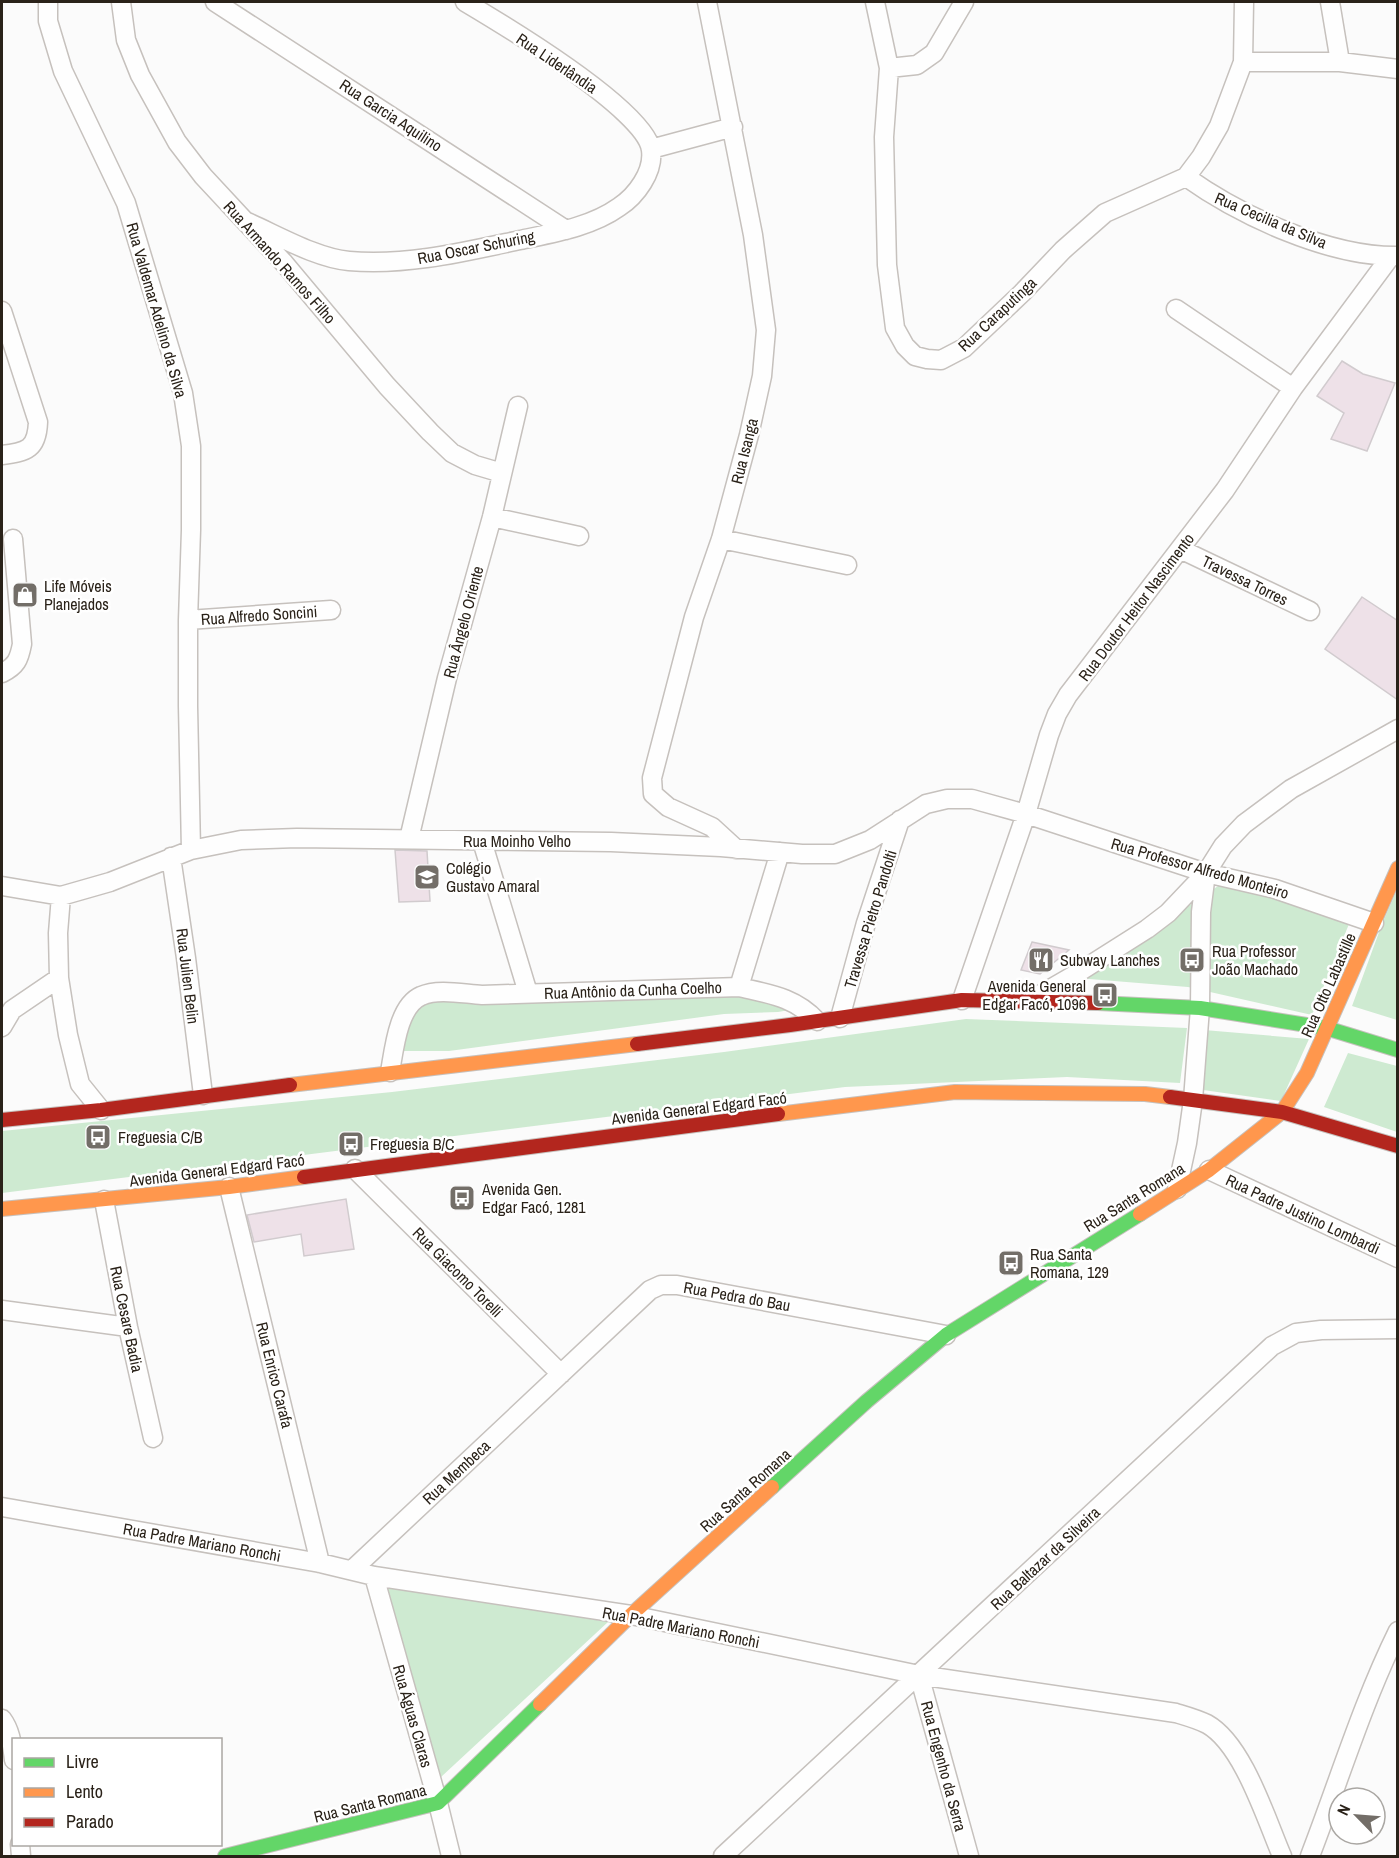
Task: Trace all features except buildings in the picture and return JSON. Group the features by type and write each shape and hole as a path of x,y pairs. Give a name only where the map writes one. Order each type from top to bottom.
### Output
{"main road":[{"name":"Rua Otto Labastille","path":"1282,1112 1307,1074 1398,868"},
{"path":"2,1119 101,1110 390,1072 496,1062 962,1000 1200,1008 1326,1028 1398,1050"},
{"name":"Avenida General Edgard Facó","path":"2,1209 229,1187 955,1092 1145,1094 1282,1112 1398,1146"},
{"name":"Rua Santa Romana","path":"225,1857 438,1803 632,1615 867,1401 946,1335 1209,1170 1282,1112"}],"street":[{"name":"Rua Valdemar Adelino da Silva","path":"48,2 48,21 63,71 126,203 183,393 191,446 188,620 191,850"},
{"name":"Rua Armando Ramos Filho","path":"121,2 126,40 156,106 177,142 202,176 284,263 387,386 430,432 452,453 475,465 502,472"},
{"name":"Rua Garcia Aquilino","path":"215,2 566,230"},
{"name":"Rua Liderlândia","path":"465,2 589,82 622,110 643,132 651,149"},
{"name":"Rua Isanga","path":"707,2 753,235 765,330 762,376 722,539 694,617 652,778 653,794 668,807 712,827 736,849"},
{"name":"Rua Caraputinga","path":"876,2 889,68 885,137 887,265 895,328 905,346 915,356 941,360 964,348 1063,250 1105,213 1186,177"},
{"path":"889,68 917,65 934,53 964,2"},
{"path":"1186,177 1219,126 1243,62 1244,2"},
{"path":"1330,2 1340,62"},
{"path":"1243,62 1340,62 1398,69"},
{"path":"651,149 733,127"},
{"name":"Rua Oscar Schuring","path":"247,222 314,251 346,260 384,263 427,258 566,230 619,207 640,187 649,167 651,149"},
{"name":"Rua Cecilia da Silva","path":"1186,177 1214,197 1309,240 1346,250 1394,256"},
{"name":"Rua Doutor Heitor Nascimento","path":"962,1000 1026,814 1057,714 1068,695 1248,459 1293,388 1394,256"},
{"path":"1176,309 1293,388"},
{"path":"2,311 38,422 37,437 31,447 18,452 2,454"},
{"name":"Rua Ângelo Oriente","path":"410,839 447,678 492,517 518,406"},
{"path":"492,517 579,536"},
{"path":"2,673 12,668 18,661 22,644 13,539"},
{"path":"722,539 847,565"},
{"name":"Travessa Torres","path":"1180,549 1310,611"},
{"name":"Rua Alfredo Soncini","path":"188,620 331,610"},
{"path":"1029,1001 1147,929 1168,913 1206,873 1223,846 1244,824 1291,789 1398,729"},
{"name":"Rua Moinho Velho","path":"2,886 61,896 110,882 191,850 241,840 297,838 611,842 835,854 870,840 926,804 947,799 972,800 1026,814"},
{"name":"Rua Professor Alfredo Monteiro","path":"1026,814 1206,873 1275,889 1374,923"},
{"name":"Travessa Pietro Pandolti","path":"840,1018 866,923 900,820"},
{"name":"Rua Antônio da Cunha Coelho","path":"482,841 528,993"},
{"name":"Rua Antônio da Cunha Coelho","path":"739,987 780,852"},
{"name":"Rua Julien Belin","path":"171,857 203,1095"},
{"path":"1177,1189 1193,1100 1200,1008 1201,912 1206,873"},
{"path":"61,896 58,933 59,978 68,1035 80,1084 101,1110"},
{"path":"2,1027 12,1010 59,978"},
{"name":"Rua Antônio da Cunha Coelho","path":"390,1072 404,1013 412,1001 422,995 441,992 482,995 739,987 783,997 809,1012 817,1021"},
{"path":"69,1113 80,1084"},
{"name":"Rua Giacomo Torelli","path":"355,1169 561,1374"},
{"name":"Rua Padre Justino Lombardi","path":"1209,1170 1398,1257"},
{"name":"Rua Enrico Carafa","path":"229,1187 320,1563"},
{"name":"Rua Cesare Badia","path":"104,1200 128,1327 153,1438"},
{"name":"Rua Pedra do Bau","path":"561,1374 650,1290 661,1285 677,1285 946,1335"},
{"path":"2,1310 128,1327"},
{"name":"Rua Baltazar da Silveira","path":"723,1857 1272,1346 1296,1333 1321,1330 1398,1329"},
{"name":"Rua Membeca","path":"352,1570 561,1374"},
{"name":"Rua Padre Mariano Ronchi","path":"2,1507 320,1563 374,1576 632,1615 920,1675 1176,1713 1208,1724 1231,1746 1251,1784 1282,1857"},
{"name":"Rua Águas Claras","path":"374,1576 451,1857"},
{"path":"1310,1857 1346,1752 1398,1630"},
{"name":"Rua Engenho da Serra","path":"920,1675 969,1857"},
{"path":"2,1719 8,1727 12,1744"}],"green space":[{"path":"1227,880 1349,924 1312,1015 1188,987 1077,978 1111,958"},
{"path":"1397,890 1397,1020 1352,1006"},
{"path":"735,992 795,1009 724,1014 449,1051 404,1051 406,1021 413,1003 442,1001 483,1004"},
{"path":"966,1019 1187,1028 1180,1083 1067,1077 845,1087 2,1193 2,1131 392,1092 724,1052"},
{"path":"1204,1030 1309,1039 1281,1101 1196,1089"},
{"path":"1348,1053 1397,1066 1397,1132 1324,1107"},
{"path":"382,1583 608,1622 441,1777"}],"traffic: fast":[{"path":"1098,1003 1200,1008 1326,1028 1398,1050"},
{"path":"772,1487 867,1401 946,1335 1140,1214"},
{"path":"225,1856 438,1803 540,1704"}],"traffic: slow":[{"path":"1140,1214 1209,1170 1282,1112 1307,1073 1398,868"},
{"path":"290,1085 637,1044"},
{"path":"778,1114 955,1092 1145,1094 1170,1097"},
{"path":"2,1209 229,1187 304,1177"},
{"path":"540,1704 631,1615 772,1487"}],"traffic: jam":[{"path":"637,1044 962,1000 1098,1003"},
{"path":"2,1120 101,1110 290,1085"},
{"path":"1170,1097 1282,1112 1398,1146"},
{"path":"304,1177 778,1114"}],"place":[{"name":"Life Móveis Planejados","path":"25,595"},
{"name":"Colégio Gustavo Amaral","path":"427,877"},
{"name":"Subway Lanches","path":"1041,960"},
{"name":"Rua Professor João Machado","path":"1192,960"},
{"name":"Avenida General Edgar Facó, 1096","path":"1105,995"},
{"name":"Freguesia C/B","path":"98,1137"},
{"name":"Freguesia B/C","path":"351,1144"},
{"name":"Avenida Gen. Edgar Facó, 1281","path":"462,1198"},
{"name":"Rua Santa Romana, 129","path":"1011,1263"}]}
